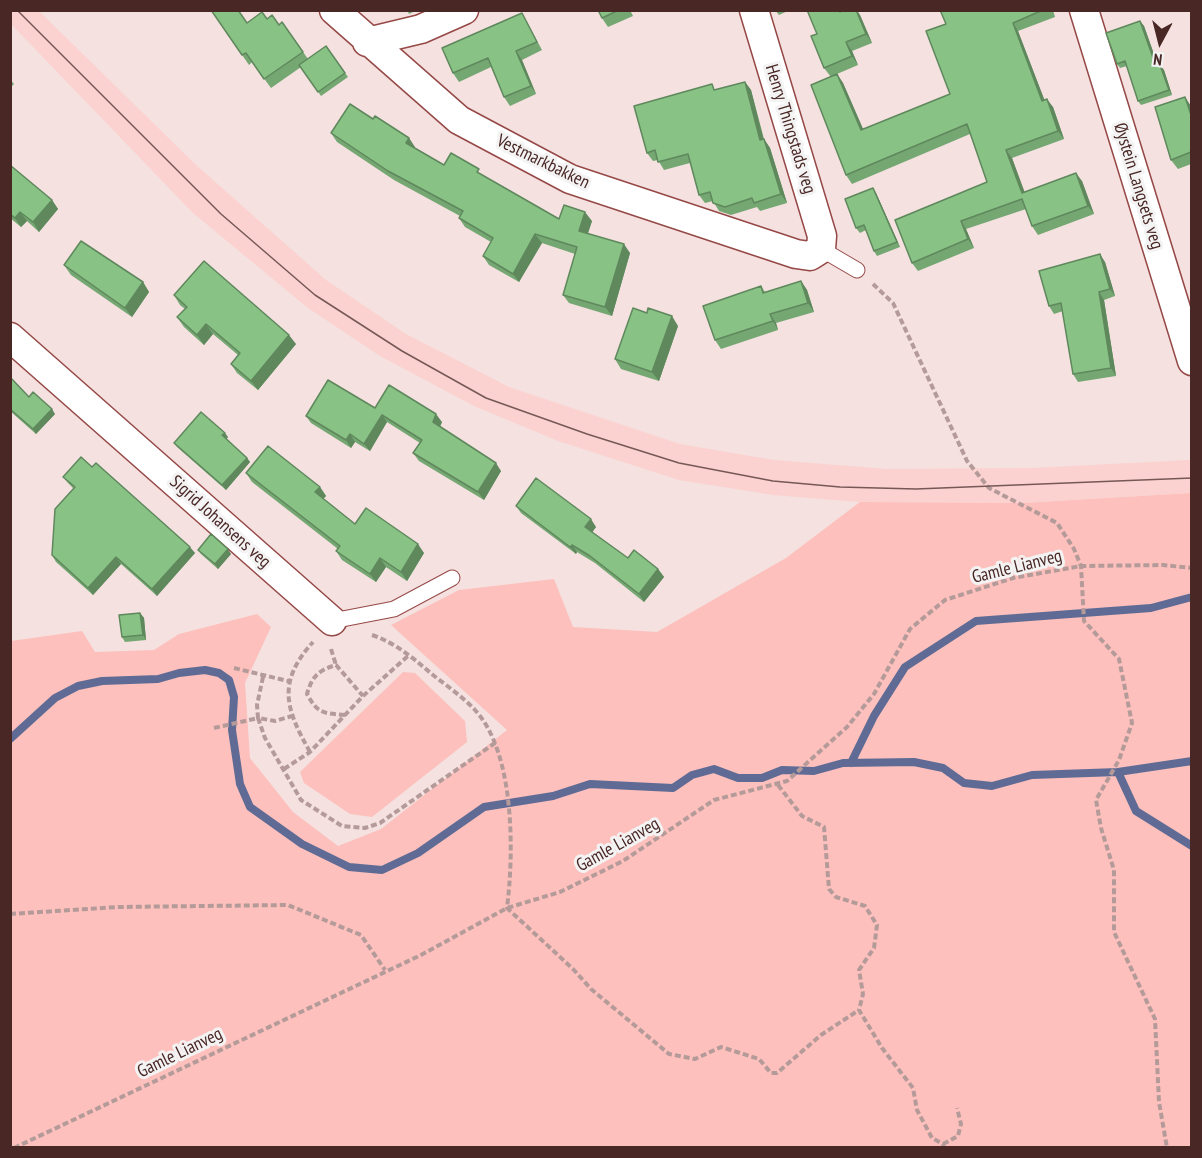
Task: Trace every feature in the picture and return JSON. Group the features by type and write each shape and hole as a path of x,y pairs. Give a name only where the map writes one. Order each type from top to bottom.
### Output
{"street":[{"name":"Vestmarkbakken","path":"334,10 367,42 459,120 570,180 796,254 810,256 821,249"},
{"path":"367,42 422,29 464,10"},
{"name":"Henry Thingstads veg","path":"753,10 822,236 821,249"},
{"name":"Øystein Langsets veg","path":"1084,10 1191,361"},
{"name":"Sigrid Johansens veg","path":"10,337 332,621"}],"lane":[{"path":"821,249 858,270"},
{"path":"332,621 394,609 452,578"}],"path":[{"path":"858,270 893,303 967,461 989,488 1057,523 1074,549 1081,566 1084,621 1119,659 1132,723 1119,759 1096,800 1101,828 1114,870 1114,932 1155,1019 1159,1102 1167,1148"},
{"name":"Gamle Lianveg","path":"14,1148 385,970 421,955 507,908 560,892 623,861 714,800 778,785 794,774 847,727 874,694 910,629 945,600 1013,578 1081,566 1191,567"},
{"path":"310,752 292,716 288,701 288,681 300,657 332,621 376,636 409,655 476,710 495,743 501,761 512,832 507,908 573,969 591,989 669,1054 695,1059 721,1047 759,1059 771,1073 777,1073 821,1035 859,1010 863,994 859,970 874,948 877,925 865,906 836,897 829,889 824,827 802,816 778,785"},
{"path":"284,769 310,752 363,696 409,655"},
{"path":"345,715 325,713 315,708 307,694 312,679 321,669 336,665 363,696"},
{"path":"234,668 263,677 288,681"},
{"path":"263,677 257,705 264,738 284,769 288,782 301,800 342,826 365,828 380,823 495,743"},
{"path":"214,728 222,724 258,718 274,721 292,716"},
{"path":"10,914 118,907 288,905 361,935 385,970"},
{"path":"859,1010 882,1048 913,1088 917,1110 932,1138 944,1146 958,1136 961,1125 957,1108"}],"shaded area":[{"path":"11,11 39,11 195,164 326,280 406,334 509,387 680,444 774,460 887,469 1031,468 1191,460 1191,493 1023,503 860,502 773,495 679,480 558,441 474,406 380,356 308,308 193,213 11,24"},
{"path":"1191,493 1191,1147 11,1147 11,641 82,631 95,652 154,650 179,634 257,614 271,627 245,683 250,758 293,812 338,846 381,829 507,730 391,625 459,590 554,579 573,627 657,632 786,558 860,502 1023,503"},
{"path":"403,672 415,673 465,721 467,742 372,817 350,814 304,783 300,772"}],"building":[{"path":"211,10 238,10 247,23 262,12 267,19 272,15 279,25 282,22 303,52 264,79 246,53 242,55"},
{"path":"598,10 619,10 602,18"},
{"path":"807,10 839,10 840,12 856,10 866,34 846,42 852,56 824,68 811,36 817,34"},
{"path":"940,10 1043,10 1013,23 1042,101 1047,99 1058,131 1006,150 1022,193 1076,173 1088,206 1032,226 1022,199 961,221 968,239 912,263 895,220 987,182 967,124 846,175 811,85 837,74 861,130 950,94 926,31 946,24"},
{"path":"522,13 537,42 516,51 531,86 504,97 488,58 453,73 442,48"},
{"path":"1140,21 1156,66 1160,65 1169,90 1138,101 1125,61 1117,64 1106,33"},
{"path":"326,46 345,73 318,92 299,65"},
{"path":"745,82 760,140 764,139 781,194 754,203 752,198 725,207 713,203 710,192 699,195 688,154 658,162 655,150 647,153 634,106 712,84 714,90"},
{"path":"1185,97 1191,115 1191,152 1171,160 1155,107"},
{"path":"350,104 373,119 375,116 409,138 406,143 444,165 451,153 479,169 477,172 559,219 564,205 585,212 579,231 624,244 605,307 563,295 577,247 535,234 513,274 483,256 493,238 459,218 463,211 388,171 331,133"},
{"path":"10,165 52,200 33,222 20,212 15,218 10,214"},
{"path":"873,188 897,242 874,251 864,225 856,228 845,199"},
{"path":"81,241 143,282 125,308 64,265"},
{"path":"1100,254 1110,289 1099,292 1111,368 1073,374 1061,303 1049,306 1039,271"},
{"path":"204,261 289,335 251,381 231,364 240,353 206,324 197,335 177,317 187,307 174,295"},
{"path":"801,281 808,303 770,314 773,321 715,340 703,306 761,286 763,293"},
{"path":"633,308 647,313 648,308 672,316 652,372 615,359"},
{"path":"10,377 29,397 33,392 52,409 33,429 10,409"},
{"path":"328,380 375,408 389,385 436,414 433,422 496,463 478,492 413,453 422,440 382,415 364,444 350,434 346,440 306,416"},
{"path":"201,412 225,433 222,435 247,458 222,485 174,443"},
{"path":"268,446 320,487 315,492 355,524 366,508 418,544 401,572 380,558 370,574 336,551 340,546 246,473"},
{"path":"81,457 92,467 96,463 190,547 152,589 116,557 88,588 52,555 55,509 75,487 63,477"},
{"path":"536,478 591,519 585,527 628,558 634,550 658,569 639,594 590,556 572,545 570,547 516,506"},
{"path":"211,534 228,549 215,564 198,550"},
{"path":"140,613 143,635 122,637 119,615"}],"waterway":[{"path":"851,763 874,716 905,667 976,621 1151,608 1192,597"},
{"path":"10,739 55,698 78,686 102,681 158,679 179,673 205,670 219,673 229,680 234,697 232,730 240,784 250,807 302,844 349,867 382,870 418,853 484,807 553,796 590,784 673,788 692,775 714,769 738,778 762,778 782,770 814,771 843,763 914,762 943,768 964,783 992,786 1032,775 1118,772 1136,811 1192,846"},
{"path":"1118,772 1192,761"}],"tram line":[{"path":"17,10 221,214 315,295 402,351 486,398 587,434 679,463 773,481 840,487 916,489 1192,478"}]}
